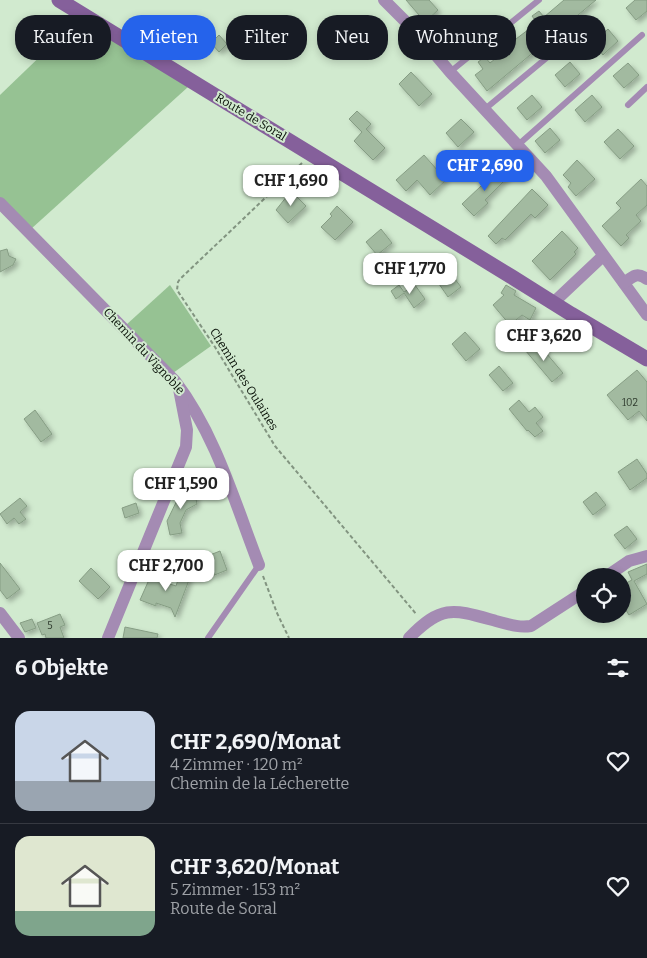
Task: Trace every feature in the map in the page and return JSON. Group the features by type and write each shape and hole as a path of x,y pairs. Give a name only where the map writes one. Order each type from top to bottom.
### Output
{"street":[{"name":"Route de Soral","path":"59,0 647,359"},
{"path":"384,0 418,34 450,72 546,176 647,315"},
{"name":"Chemin du Vignoble","path":"0,203 178,385 198,413 206,430 259,565"},
{"path":"553,303 603,256"},
{"path":"624,283 635,275 647,278"},
{"path":"108,638 145,543 178,470 186,447 187,430 178,385"},
{"path":"618,568 629,561 647,556"},
{"path":"409,638 430,618 453,611 462,611 512,626 531,626 576,597"},
{"path":"0,613 19,638"}],"lane":[{"path":"450,72 539,0"},
{"path":"518,145 642,35"},
{"path":"486,109 544,60"},
{"path":"628,104 647,87"},
{"path":"208,638 259,565"}],"path":[{"name":"Chemin des Oulaines","path":"312,154 180,279 177,290 215,347 275,446 424,623"},
{"path":"259,565 277,613 289,638"}],"green space":[{"path":"111,39 121,45 121,60 145,60 188,87 31,229 0,198 0,95 36,60 111,60"},
{"path":"170,285 211,346 173,373 126,325"}],"building":[{"path":"406,0 429,0 438,10 433,15 419,15"},
{"path":"564,0 596,0 578,15 546,15"},
{"path":"635,0 647,0 647,11 636,20 626,8"},
{"path":"539,11 542,15 533,15"},
{"path":"608,29 618,41 606,52 606,31"},
{"path":"526,31 526,58 487,91 475,75 483,69 478,62 481,60 488,60 490,63 494,60 516,60 516,39"},
{"path":"219,35 226,43 219,52 216,49 216,38"},
{"path":"570,62 580,74 565,87 555,75"},
{"path":"628,63 639,75 624,88 613,76"},
{"path":"411,72 432,94 419,106 399,84"},
{"path":"532,95 542,107 527,120 517,108"},
{"path":"592,95 602,107 585,122 575,110"},
{"path":"357,111 371,124 366,129 385,148 373,160 354,141 362,132 349,119"},
{"path":"461,119 474,132 458,147 446,133"},
{"path":"550,128 560,140 545,153 535,141"},
{"path":"618,129 634,146 620,159 604,142"},
{"path":"424,155 446,180 430,195 417,180 406,191 396,180"},
{"path":"577,160 595,179 576,196 568,187 571,183 563,175"},
{"path":"500,168 509,176 485,200 488,203 474,216 462,204"},
{"path":"641,179 647,186 647,205 636,215 641,221 626,235 629,238 621,246 602,226 621,208 616,203"},
{"path":"532,189 548,205 535,218 531,214 505,240 502,238 496,244 488,236"},
{"path":"291,191 306,206 288,223 276,210"},
{"path":"337,206 353,222 335,240 321,227 332,216 330,214"},
{"path":"381,229 392,243 377,255 366,242"},
{"path":"562,231 578,248 574,252 576,254 550,280 532,261"},
{"path":"7,249 9,256 16,259 13,265 0,272 0,251"},
{"path":"452,275 461,287 448,297 439,284"},
{"path":"399,285 404,292 415,285 425,299 414,308 404,293 396,299 391,291"},
{"path":"506,285 516,291 514,295 536,308 530,320 522,315 510,325 493,305 504,295 501,293"},
{"path":"465,332 480,349 466,361 452,344"},
{"path":"536,341 563,373 552,382 525,350"},
{"path":"499,366 513,383 503,391 489,375"},
{"path":"637,370 647,382 647,421 639,411 628,420 607,395"},
{"path":"519,400 529,412 535,407 543,417 536,423 543,431 535,437 527,431 509,409"},
{"path":"35,410 52,434 41,442 24,419"},
{"path":"637,459 647,474 647,478 630,490 618,472"},
{"path":"183,488 194,489 197,504 186,510 180,523 182,533 170,535 167,521"},
{"path":"596,492 606,505 593,515 583,502"},
{"path":"20,498 27,506 20,512 26,519 19,524 14,518 7,524 0,514"},
{"path":"136,503 139,513 125,518 122,508"},
{"path":"627,526 637,539 625,549 614,535"},
{"path":"220,551 227,570 212,576 205,557"},
{"path":"0,563 20,589 7,599 0,590"},
{"path":"647,564 647,574 634,581 647,604 631,614 632,580 631,571"},
{"path":"182,567 189,580 175,617 171,608 156,603 156,606 140,600 148,582 148,577 176,586"},
{"path":"91,568 110,587 98,599 79,581"},
{"path":"60,614 65,625 60,627 64,638 46,638 45,634 42,635 37,623"},
{"path":"32,619 36,628 25,632 20,623"},
{"path":"125,627 158,634 157,638 123,638"}]}
